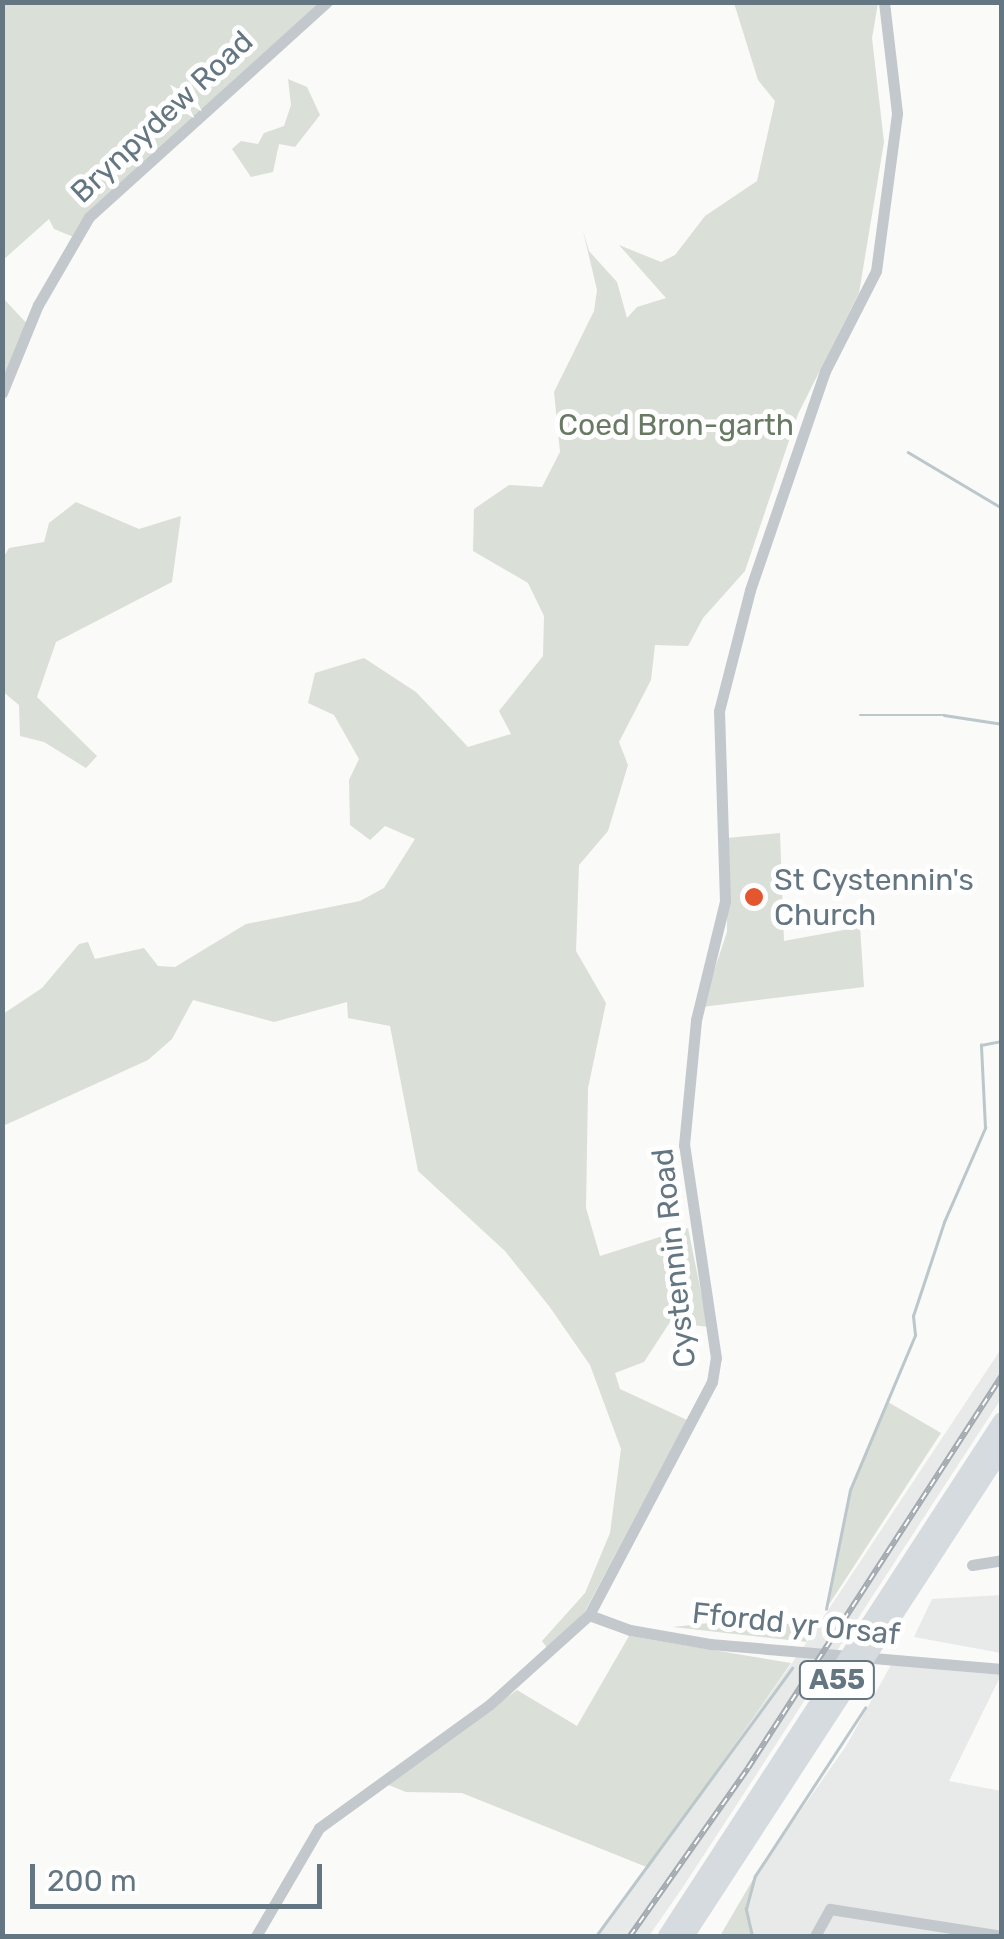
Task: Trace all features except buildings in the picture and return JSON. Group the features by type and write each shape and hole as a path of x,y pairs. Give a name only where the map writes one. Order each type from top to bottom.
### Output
{"highway":[{"name":"A55","path":"667,1936 1002,1421"},
{"name":"A55","path":"684,1936 1002,1449"}],"street":[{"name":"Brynpydew Road","path":"2,393 38,305 90,216 327,2"},
{"name":"Cystennin Road","path":"589,1615 714,1370 684,1146 696,1020 724,914 719,711 750,590 825,371 876,272 897,113 884,2"},
{"path":"972,1566 1002,1560"},
{"name":"Ffordd yr Orsaf","path":"589,1615 630,1630 782,1650 1002,1669"},
{"path":"256,1936 319,1828 488,1705 589,1615"},
{"path":"814,1936 830,1908 1002,1936"}],"shaded area":[{"path":"1001,1349 1001,1399 683,1887 649,1936 596,1936 807,1642"},
{"path":"1001,1595 1001,1653 914,1637 932,1599"},
{"path":"891,1665 1001,1675 949,1781 1001,1791 1001,1936 752,1936 746,1909 755,1876 846,1746"}],"green space":[{"path":"2,3 327,3 90,217 76,238 54,229 49,219 3,260"},
{"name":"Coed Bron-garth","path":"734,3 878,3 872,38 884,142 859,293 798,414 745,571 703,618 688,646 655,645 651,680 619,742 628,765 608,831 579,865 576,951 606,1003 588,1088 586,1208 600,1256 688,1228 708,1327 670,1322 644,1362 615,1373 620,1389 687,1420 582,1617 548,1649 542,1641 585,1593 610,1533 621,1449 590,1365 549,1306 505,1251 418,1171 390,1026 348,1018 347,1002 274,1022 193,1000 172,1039 148,1060 3,1126 3,1014 42,988 79,944 88,942 95,959 144,948 158,966 175,967 246,924 360,901 384,888 415,839 385,826 370,840 350,825 349,780 359,759 334,715 308,703 315,673 364,658 416,692 468,747 511,734 499,711 543,656 544,616 528,583 473,551 474,509 509,485 542,487 560,452 554,392 594,311 597,290 583,231 589,251 617,282 627,318 637,307 666,298 619,245 661,262 675,255 705,216 757,181 775,101 758,80"},
{"path":"288,79 307,87 320,115 295,147 279,144 273,172 251,177 232,149 241,141 258,144 264,133 284,126 291,105"},
{"path":"3,298 30,327 3,393"},
{"path":"76,502 139,529 181,516 172,582 56,642 37,697 97,756 86,768 44,742 20,736 19,705 2,691 3,558 9,548 44,542 49,523"},
{"path":"780,833 784,941 860,927 864,987 702,1007 727,932 727,838"},
{"path":"888,1402 941,1433 826,1609 850,1490"},
{"path":"765,1617 801,1628 807,1642 673,1627"},
{"path":"629,1636 791,1663 649,1868 462,1793 406,1792 386,1784 517,1690 577,1726"},
{"path":"755,1876 746,1909 752,1936 720,1936"}],"waterway":[{"path":"908,452 1002,508"},
{"path":"860,715 944,715 1002,724"},
{"path":"826,1609 850,1490 915,1335 913,1316 944,1222 985,1128 981,1045 1002,1041"},
{"path":"596,1936 792,1668"},
{"path":"752,1936 746,1909 755,1876 865,1708"}],"railway":[{"path":"630,1936 748,1768 1002,1376"}],"place":[{"name":"St Cystennin's Church","path":"754,897"}]}
